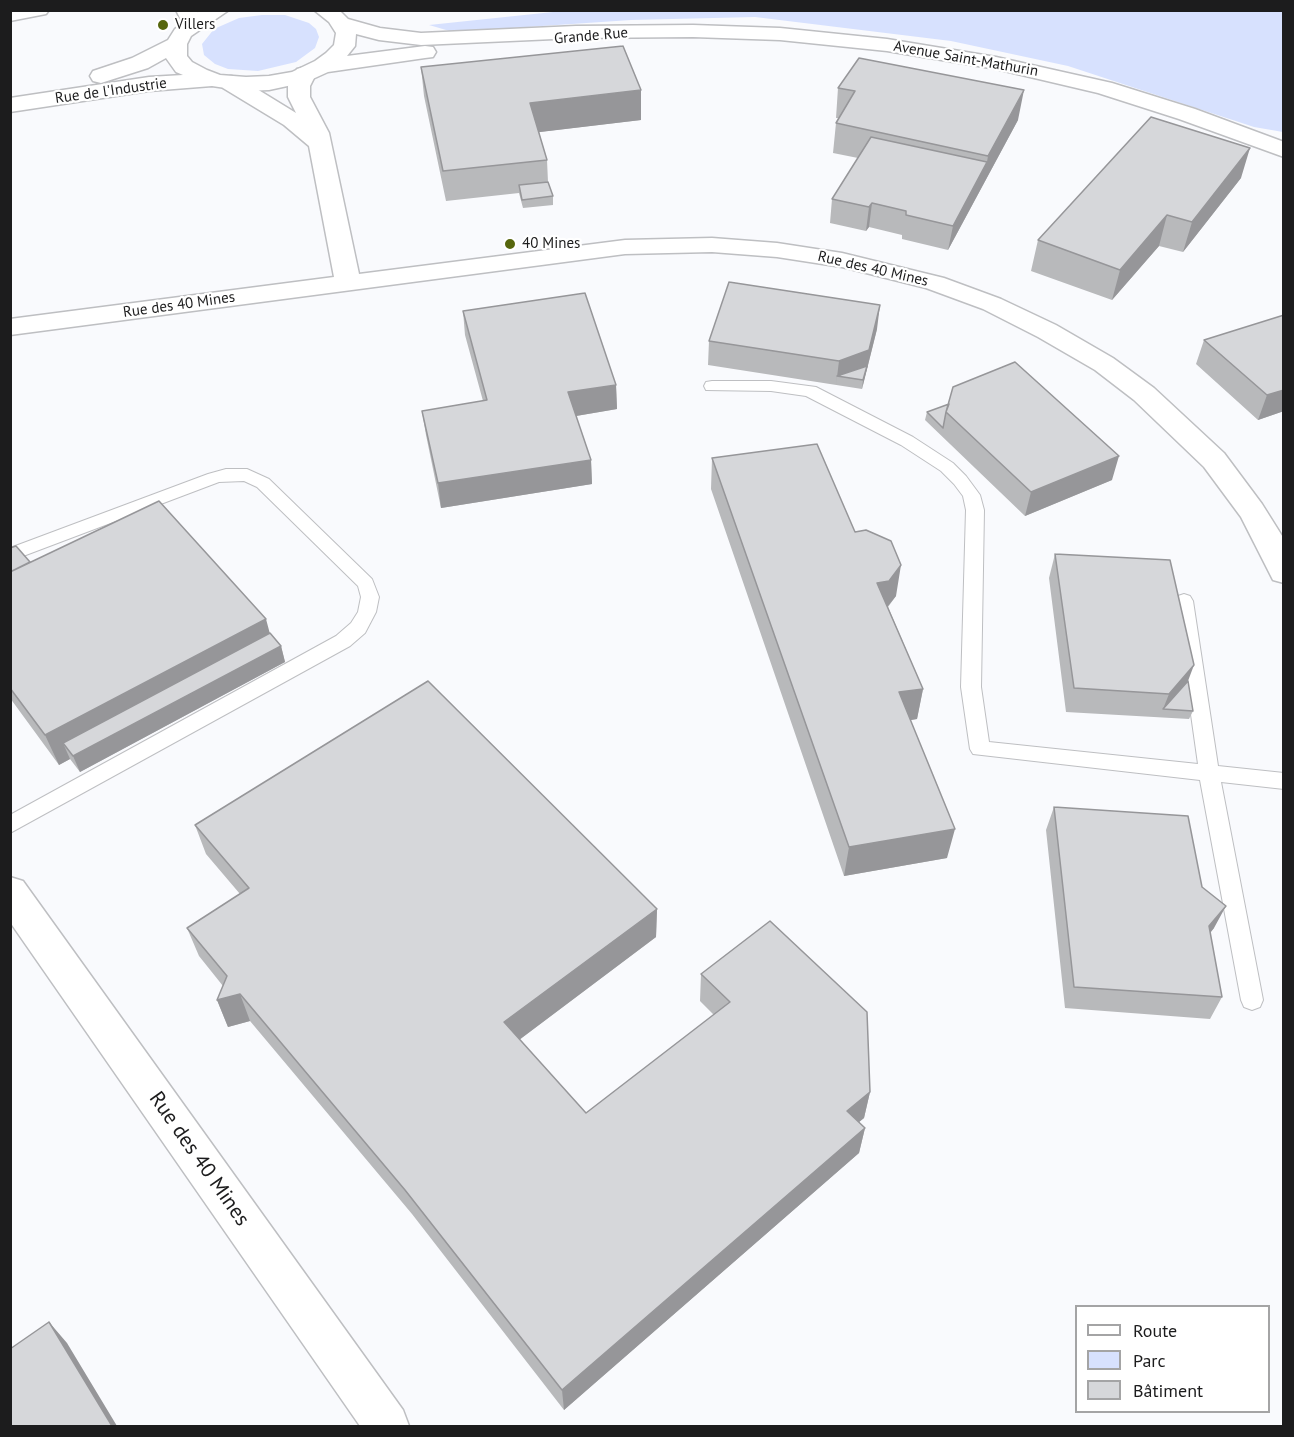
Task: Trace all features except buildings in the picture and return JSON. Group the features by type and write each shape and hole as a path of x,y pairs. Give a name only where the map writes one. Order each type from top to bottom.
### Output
{"street":[{"path":"10,15 39,10"},
{"path":"176,44 189,17 219,10"},
{"name":"Grande Rue","path":"333,15 379,34 421,39 576,32 636,32"},
{"name":"Grande Rue","path":"314,70 338,54 344,46 346,37 333,15"},
{"name":"Grande Rue","path":"176,44 176,56 184,67 221,82 269,83 314,70 418,53 636,32"},
{"name":"Avenue Saint-Mathurin","path":"636,32 780,34 862,42 966,58 1054,76 1132,96 1284,150"},
{"name":"Rue de l'Industrie","path":"10,94 113,73 159,55 176,44"},
{"path":"314,70 299,86 299,97 315,124 348,282"},
{"path":"221,82 292,120 320,146"},
{"name":"Rue de l'Industrie","path":"10,105 149,84 221,82"},
{"name":"Rue des 40 Mines","path":"10,327 600,249 680,244 746,247 809,254 873,266 935,283 992,304 1047,331 1104,364 1144,394 1192,438 1235,486 1269,540 1284,572"},
{"name":"Rue des 40 Mines","path":"10,892 387,1426"}],"lane":[{"path":"712,386 771,386 810,391 907,441 947,467 960,480 971,495 975,510 971,687 980,749 1284,781"},
{"path":"10,555 214,478 226,475 247,476 263,483 355,572 366,584 370,597 367,612 358,628 343,641 10,825"},
{"path":"1184,601 1209,773 1252,1000"}],"green space":[{"path":"572,10 1283,11 1283,132 1254,127 1068,66 951,41 755,17 631,20 453,32 429,25"},
{"path":"285,15 309,23 316,29 319,37 315,48 296,62 258,71 228,69 215,64 204,55 202,44 214,29 239,18"}],"place":[{"name":"Villers","path":"163,25"},
{"name":"40 Mines","path":"510,244"}]}
